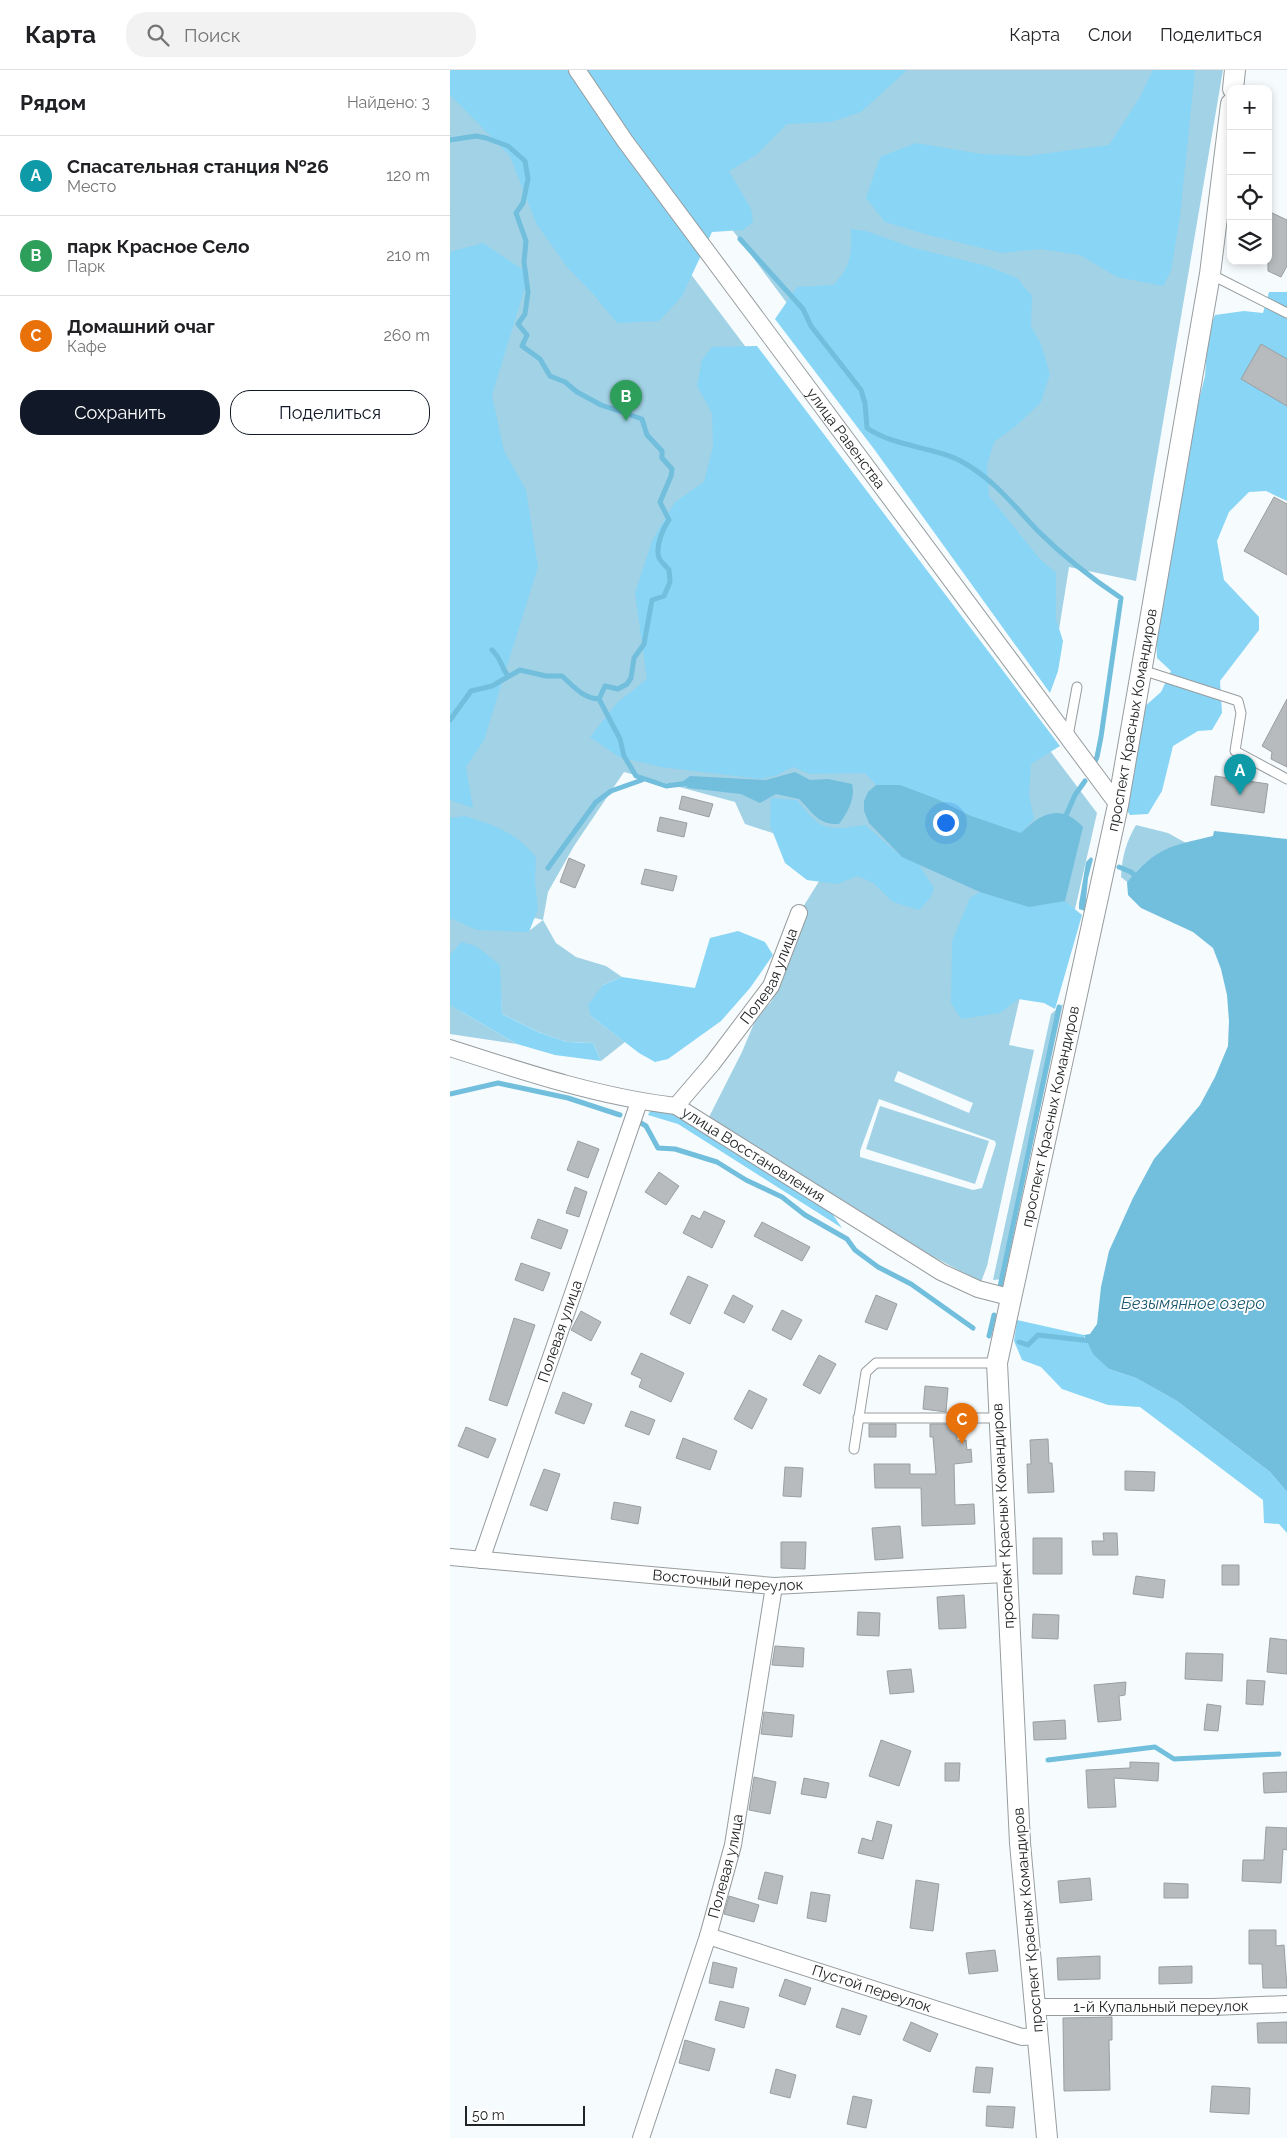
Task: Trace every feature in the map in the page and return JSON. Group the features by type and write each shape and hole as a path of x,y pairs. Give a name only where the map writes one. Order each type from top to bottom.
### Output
{"street":[{"name":"улица Равенства","path":"577,70 625,141 1118,806"},
{"path":"1233,85 1235,70"},
{"name":"проспект Красных Командиров","path":"1048,2138 1020,1843 1005,1574 997,1362 1118,806 1210,274 1228,130"},
{"name":"Полевая улица","path":"676,1106 712,1064 771,986 799,913"},
{"name":"улица Восстановления","path":"450,1048 531,1074 639,1102 676,1106 941,1272 978,1289 1010,1298"},
{"name":"Полевая улица","path":"481,1560 639,1102"},
{"name":"Восточный переулок","path":"450,1557 774,1586 1005,1574"},
{"name":"Полевая улица","path":"641,2138 708,1936 733,1844 774,1586"},
{"name":"Пустой переулок","path":"708,1936 1022,2037 1038,2036"},
{"name":"1-й Купальный переулок","path":"1035,2007 1213,2007 1287,2004"}],"lane":[{"path":"1210,274 1287,313"},
{"path":"1141,670 1238,701 1241,713 1235,751 1287,779"},
{"path":"1068,737 1077,687"},
{"path":"854,1449 866,1372 876,1363 997,1362"},
{"path":"858,1418 999,1418"}],"shaded area":[{"path":"450,70 537,70 1097,813 1075,909 1023,984 1009,1045 1034,1050 987,1266 981,1282 932,1256 709,1117 742,1052 757,1016 771,1002 782,981 803,907 836,854 745,824 735,802 624,772 574,846 548,892 543,920 556,943 576,957 606,966 622,977 603,985 591,1016 625,1042 601,1061 593,1043 567,1042 538,1032 502,1014 499,964 462,1012 517,1044 450,1034","holes":["509,912 543,920 529,931 505,931","898,1071 973,1103 969,1113 894,1081","879,1099 995,1141 996,1144 982,1188 973,1190 860,1157 860,1151"]},
{"path":"450,70 907,70 861,112 831,122 787,124 756,155 729,171 751,209 753,222 743,230 712,232 682,296 659,321 617,323 567,267 536,223 510,156 450,95"},
{"path":"613,70 1223,70 1136,581 1069,567 1054,661"},
{"path":"1153,70 1195,70 1180,216 1171,271 1163,286 1117,277 1080,255 1040,249 1003,253 932,236 885,222 866,198 880,157 916,143 981,154 1027,156 1109,145 1140,97"},
{"path":"851,229 866,231 914,248 987,266 1017,278 1032,296 1031,326 1041,344 1050,374 1041,402 1017,425 994,442 987,465 989,496 1039,558 1056,573 1056,619 1063,641 1058,671 1050,693 874,449 775,319 797,287 833,285 839,278 849,260"},
{"path":"483,243 529,274 492,395 504,451 526,490 538,567 484,740 466,767 473,808 450,800 450,252"},
{"path":"1269,292 1287,292 1287,501 1266,491 1249,492 1229,512 1217,541 1224,580 1259,617 1259,630 1220,681 1222,713 1212,730 1198,731 1173,746 1162,791 1148,814 1130,815 1126,809 1144,707 1161,692 1171,671 1157,658 1156,641 1185,455 1205,376 1208,331 1215,315 1244,311 1263,313"},
{"path":"757,346 1060,746 1031,764 1029,795 1034,819 1021,833 971,816 937,799 900,785 876,785 865,773 810,774 793,767 777,775 761,779 661,767 619,757 590,737 617,703 647,679 635,593 652,541 675,502 704,482 713,446 712,413 697,386 702,360 712,347"},
{"path":"771,798 797,800 812,818 825,826 841,828 865,825 902,857 918,863 934,888 930,898 919,910 893,902 873,883 858,876 837,884 807,880 785,863 770,825"},
{"path":"465,816 505,831 521,842 536,858 535,881 538,909 529,932 477,930 450,918 450,818"},
{"path":"1136,825 1168,833 1186,843 1168,849 1153,857 1127,882 1121,877 1122,863 1127,844"},
{"path":"980,892 1029,907 1065,901 1082,915 1055,1009 1044,1003 1018,999 1000,1013 961,1019 951,1003 952,941 970,898"},
{"path":"738,931 765,942 773,955 750,988 721,1021 668,1059 655,1062 639,1053 591,1016 588,1005 603,985 622,977 695,988 710,938"},
{"path":"461,942 476,946 500,965 502,1014 538,1032 567,1042 593,1043 601,1061 555,1055 517,1044 450,1005 450,955"},
{"path":"1063,1004 1003,1279 993,1280 1051,1014"},
{"path":"880,1106 989,1141 975,1184 866,1149"},
{"path":"650,1111 673,1111 827,1206 842,1228 678,1124 648,1115"},
{"path":"1017,1320 1084,1335 1085,1340 1109,1369 1136,1378 1177,1401 1270,1472 1287,1492 1287,1533 1279,1524 1264,1523 1263,1500 1140,1407 1108,1405 1062,1389 1041,1367 1022,1360 1014,1341"}],"water":[{"path":"795,772 810,780 828,779 852,784 852,800 839,824 831,824 820,820 799,799 776,794 760,803 741,794 688,788 682,782 690,776 766,780"},
{"path":"876,785 900,785 937,799 971,816 1021,833 1036,820 1044,816 1059,813 1067,815 1083,827 1065,901 1029,907 980,892 902,857 869,823 864,811 864,801 868,792"},
{"name":"Безымянное озеро","path":"1214,831 1287,839 1287,1492 1270,1472 1177,1401 1136,1378 1109,1369 1093,1354 1084,1335 1090,1334 1097,1324 1101,1287 1109,1251 1133,1198 1154,1159 1200,1105 1215,1077 1228,1046 1227,995 1221,969 1213,948 1193,932 1141,908 1128,895 1127,882 1147,861 1156,855 1186,842 1213,836"},
{"path":"1091,857 1093,859 1088,878 1085,911 1079,909 1079,904 1086,862"}],"building":[{"path":"1272,213 1287,220 1287,266 1281,277 1268,271 1268,265 1272,265"},
{"path":"1261,344 1287,359 1287,406 1241,379"},
{"path":"1274,497 1287,504 1287,575 1244,551"},
{"path":"1287,699 1287,767 1271,759 1272,752 1262,746"},
{"path":"1215,776 1268,784 1264,813 1211,805"},
{"path":"682,796 713,804 709,817 679,809"},
{"path":"660,817 687,823 684,837 657,831"},
{"path":"569,858 585,865 575,888 560,882"},
{"path":"645,869 677,876 673,891 641,884"},
{"path":"578,1141 599,1149 588,1178 567,1170"},
{"path":"659,1172 679,1186 666,1205 645,1192"},
{"path":"575,1187 587,1192 579,1217 566,1213"},
{"path":"704,1211 725,1221 712,1248 683,1233 692,1215 700,1219"},
{"path":"538,1219 568,1230 561,1249 531,1238"},
{"path":"762,1222 810,1247 802,1261 754,1236"},
{"path":"521,1263 550,1273 543,1291 515,1280"},
{"path":"688,1276 708,1285 690,1324 670,1314"},
{"path":"733,1295 753,1306 744,1323 724,1313"},
{"path":"876,1295 897,1304 887,1330 865,1322"},
{"path":"782,1310 802,1320 791,1340 772,1330"},
{"path":"581,1311 601,1322 591,1341 571,1330"},
{"path":"514,1318 535,1325 507,1406 489,1400"},
{"path":"641,1353 684,1373 671,1402 639,1387 642,1379 631,1374"},
{"path":"819,1355 836,1364 820,1394 803,1385"},
{"path":"925,1386 948,1388 946,1412 923,1409"},
{"path":"749,1390 767,1399 752,1429 734,1419"},
{"path":"563,1392 592,1404 584,1424 555,1413"},
{"path":"631,1411 655,1420 649,1435 625,1426"},
{"path":"869,1424 896,1424 896,1437 869,1437"},
{"path":"930,1424 957,1424 957,1441 966,1440 967,1450 971,1449 972,1462 954,1464 955,1505 974,1504 975,1524 922,1526 921,1488 875,1488 874,1464 910,1464 910,1474 936,1474 933,1437 930,1437"},
{"path":"466,1427 496,1439 488,1458 458,1446"},
{"path":"683,1438 717,1451 710,1470 676,1458"},
{"path":"1048,1439 1049,1463 1052,1463 1054,1492 1028,1493 1027,1464 1031,1464 1030,1440"},
{"path":"785,1467 803,1468 801,1497 783,1496"},
{"path":"544,1469 560,1474 547,1511 530,1505"},
{"path":"1125,1471 1155,1472 1154,1491 1125,1490"},
{"path":"614,1502 641,1507 638,1524 611,1519"},
{"path":"900,1526 903,1558 875,1560 872,1528"},
{"path":"1103,1533 1117,1533 1118,1555 1093,1555 1092,1541 1104,1541"},
{"path":"1033,1538 1062,1538 1062,1574 1033,1574"},
{"path":"781,1542 806,1542 805,1569 781,1568"},
{"path":"1222,1565 1239,1565 1239,1585 1222,1585"},
{"path":"1136,1576 1165,1580 1163,1598 1133,1594"},
{"path":"964,1595 966,1628 939,1629 937,1597"},
{"path":"858,1612 880,1613 879,1636 857,1635"},
{"path":"1033,1614 1059,1615 1058,1639 1032,1638"},
{"path":"1270,1638 1287,1640 1287,1674 1267,1672"},
{"path":"775,1646 804,1648 803,1667 772,1665"},
{"path":"1186,1653 1223,1654 1222,1681 1185,1679"},
{"path":"911,1669 914,1692 890,1694 887,1671"},
{"path":"1247,1680 1265,1681 1263,1705 1246,1704"},
{"path":"1126,1682 1125,1695 1119,1696 1121,1720 1098,1722 1094,1685"},
{"path":"1207,1704 1221,1706 1218,1731 1204,1730"},
{"path":"764,1712 794,1715 792,1737 761,1734"},
{"path":"1065,1720 1066,1739 1034,1740 1033,1722"},
{"path":"881,1740 911,1751 899,1786 869,1776"},
{"path":"1130,1762 1159,1763 1158,1781 1114,1778 1116,1807 1088,1808 1086,1770 1130,1768"},
{"path":"945,1763 960,1763 959,1781 945,1781"},
{"path":"1287,1772 1287,1792 1264,1793 1263,1773"},
{"path":"754,1777 776,1782 770,1814 749,1810"},
{"path":"804,1778 829,1783 826,1798 801,1794"},
{"path":"877,1821 892,1825 883,1859 858,1853 862,1838 872,1841"},
{"path":"1266,1827 1287,1828 1287,1850 1283,1849 1281,1883 1242,1881 1243,1860 1264,1860"},
{"path":"765,1872 783,1876 777,1904 758,1899"},
{"path":"1090,1878 1092,1900 1060,1903 1058,1881"},
{"path":"916,1880 939,1884 933,1931 910,1928"},
{"path":"1164,1883 1188,1884 1188,1898 1164,1898"},
{"path":"811,1892 830,1895 826,1922 807,1918"},
{"path":"729,1896 759,1905 754,1922 724,1914"},
{"path":"1249,1930 1276,1930 1276,1946 1284,1945 1287,1988 1263,1988 1262,1964 1249,1964"},
{"path":"995,1950 998,1971 969,1974 966,1953"},
{"path":"1100,1956 1100,1979 1058,1980 1057,1958"},
{"path":"713,1962 737,1968 733,1988 709,1983"},
{"path":"1192,1966 1192,1983 1159,1984 1159,1967"},
{"path":"785,1979 811,1988 805,2005 779,1996"},
{"path":"720,2001 749,2008 744,2028 715,2020"},
{"path":"842,2008 867,2016 860,2035 836,2027"},
{"path":"1112,2017 1112,2040 1109,2040 1110,2090 1064,2091 1063,2018"},
{"path":"911,2022 938,2034 930,2052 903,2040"},
{"path":"1287,2022 1287,2043 1258,2043 1257,2023"},
{"path":"685,2040 715,2049 709,2071 679,2063"},
{"path":"976,2067 993,2068 990,2093 973,2092"},
{"path":"776,2069 796,2075 790,2098 770,2093"},
{"path":"1212,2086 1250,2088 1249,2114 1210,2112"},
{"path":"853,2096 872,2100 866,2128 847,2124"},
{"path":"987,2106 1015,2107 1013,2128 986,2126"}],"waterway":[{"path":"450,140 476,136 486,138 508,146 525,161 528,179 523,203 516,213 526,241 524,262 528,292 525,314 518,324 527,335 522,346 540,359 550,376 565,382 577,392 601,405 642,419 647,435 662,451 662,458 672,469 660,502 669,520 662,533 658,549 659,558 669,570 670,582 664,596 652,600 644,644 634,658 631,678 627,684 618,689 605,686 599,699 620,739 624,756 636,776 666,786 690,783"},
{"path":"740,239 803,309 811,326 861,390 865,403 867,428 890,440 954,458 977,471 996,487 1058,550 1088,575 1121,598 1101,737 1093,766"},
{"path":"492,650 508,676"},
{"path":"450,720 471,691 492,686 520,670 546,676 562,676 583,694 599,699"},
{"path":"548,868 596,802 611,791 642,780"},
{"path":"1064,820 1075,795 1085,781"},
{"path":"1119,867 1131,872 1138,878"},
{"path":"1000,1287 1059,1007"},
{"path":"450,1094 498,1083 568,1098 620,1115"},
{"path":"641,1123 646,1126 658,1148 675,1149 717,1162 746,1180 782,1197 805,1215 847,1239 855,1250 878,1267 911,1284 973,1328"},
{"path":"989,1336 994,1315"},
{"path":"1019,1342 1028,1345 1038,1335 1091,1341"},
{"path":"1048,1760 1155,1747 1174,1759 1279,1754"}],"place":[{"name":"парк Красное Село","path":"626,421"},
{"name":"Спасательная станция №26","path":"1240,795"},
{"name":"Домашний очаг","path":"962,1444"}]}
